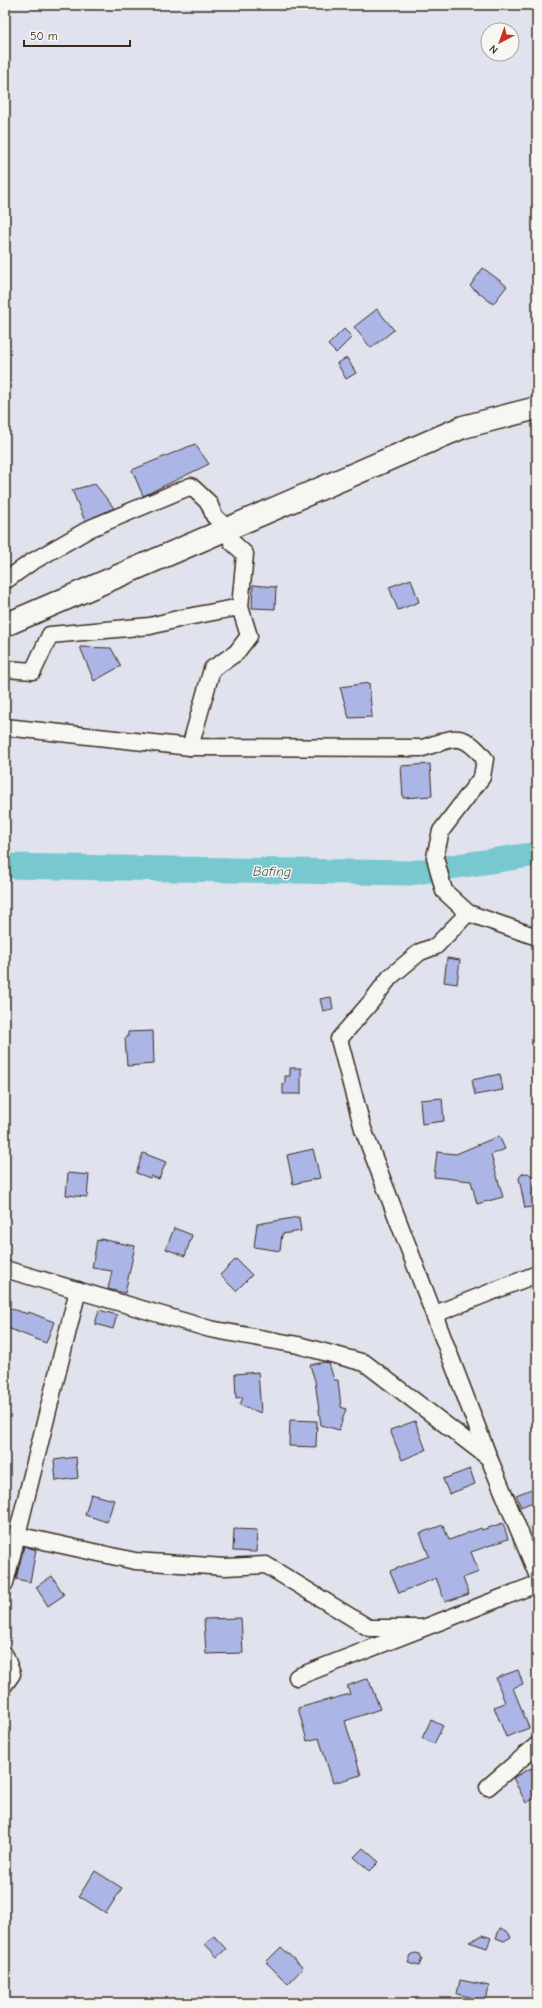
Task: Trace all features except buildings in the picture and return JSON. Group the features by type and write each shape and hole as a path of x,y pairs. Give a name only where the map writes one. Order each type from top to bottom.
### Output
{"main road":[{"path":"5,625 463,427 537,408"}],"street":[{"path":"5,581 30,563 91,528 191,486 209,503 214,516 228,529 232,542 245,554 240,607 249,636 236,653 212,669 190,747"},
{"path":"5,669 34,671 50,634 150,626 182,618 240,607"},
{"path":"5,727 190,747 424,748 454,738 472,743 486,759 482,777 441,831 435,857 444,891 468,913 537,936"},
{"path":"468,913 436,946 420,952 390,977 372,1002 339,1039 364,1129 489,1458 537,1574"},
{"path":"5,1269 210,1329 298,1344 365,1363 489,1458"},
{"path":"434,1314 537,1274"},
{"path":"5,1583 11,1537 78,1290"},
{"path":"11,1537 135,1561 224,1567 266,1565 369,1628 422,1628"},
{"path":"297,1676 537,1584"},
{"path":"5,1655 12,1674 5,1684"},
{"path":"488,1787 537,1745"}],"waterway":[{"name":"Bafing","path":"5,866 410,873 537,854"}]}
